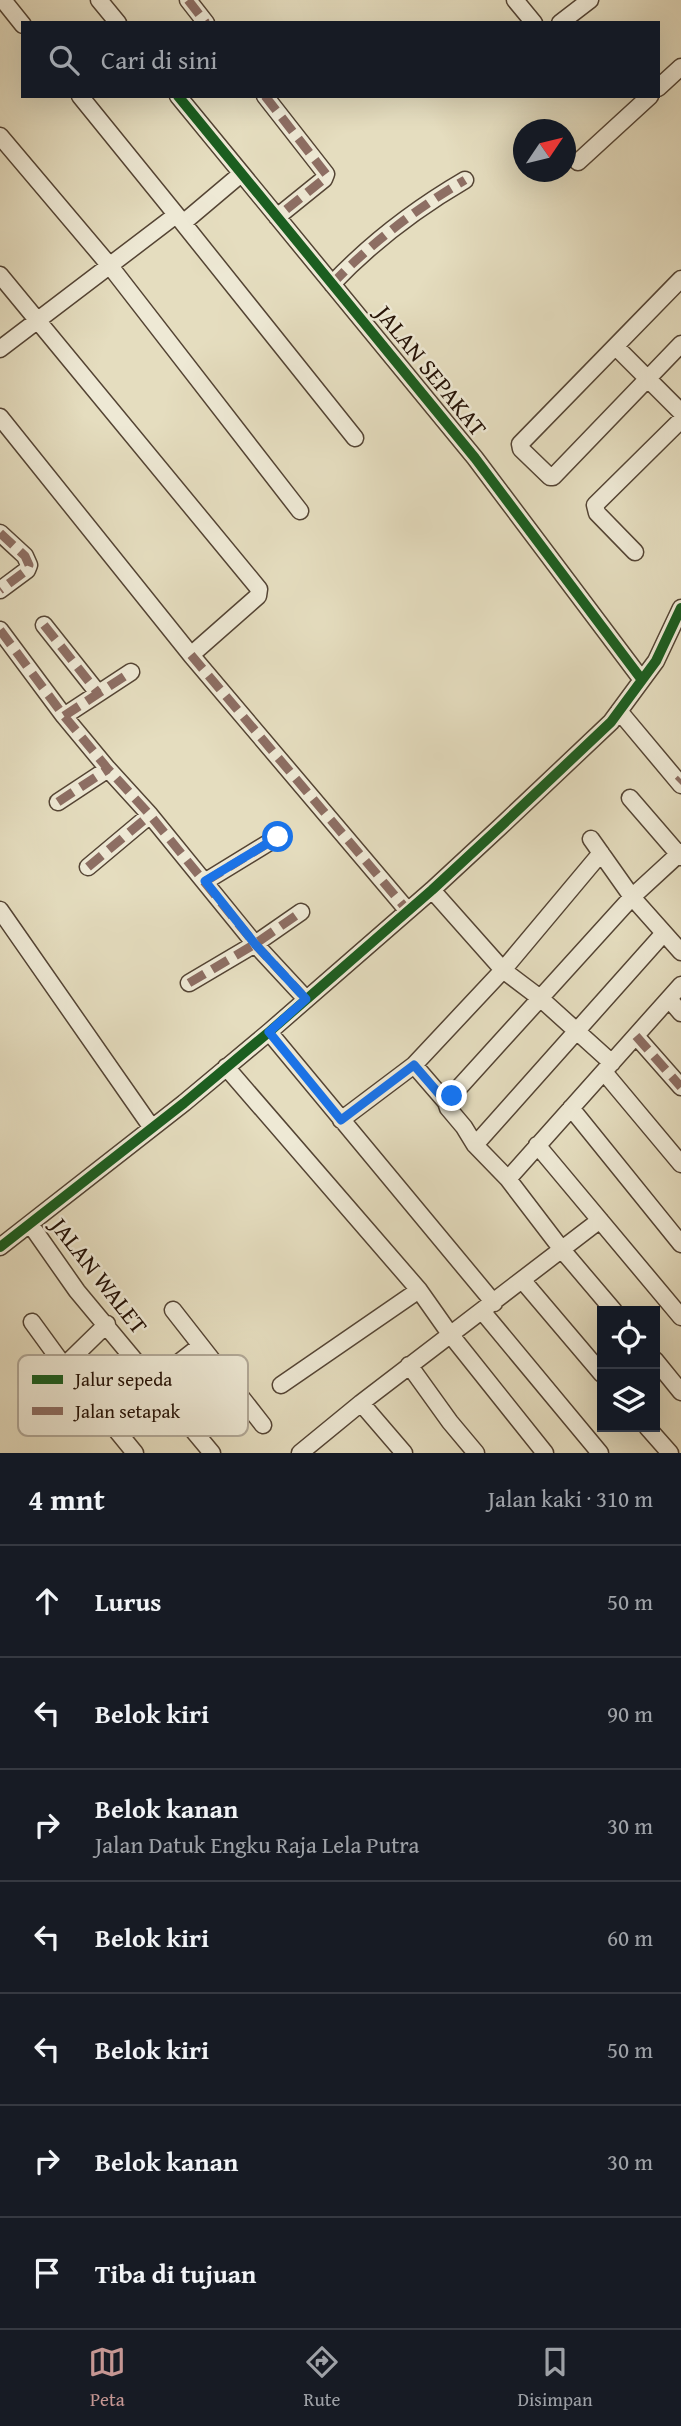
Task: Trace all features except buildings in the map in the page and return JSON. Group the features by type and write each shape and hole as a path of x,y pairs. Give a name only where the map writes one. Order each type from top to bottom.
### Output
{"street":[{"path":"3,0 21,22"},
{"path":"99,0 116,21"},
{"path":"188,0 204,21"},
{"path":"514,0 532,21"},
{"path":"563,21 590,0"},
{"path":"660,86 681,67"},
{"path":"82,98 355,438"},
{"name":"JALAN SEPAKAT","path":"180,98 475,458 642,680"},
{"path":"267,98 326,174 324,179 277,217"},
{"path":"578,162 648,98"},
{"path":"0,136 110,266 300,511"},
{"path":"0,349 110,266 242,174"},
{"path":"332,284 355,260 426,205 465,180"},
{"path":"0,275 259,589 258,596 191,655"},
{"path":"681,279 520,444 521,449 553,477 681,344"},
{"path":"615,347 681,412"},
{"path":"0,417 191,655 408,911"},
{"path":"635,552 597,513 595,506 681,420"},
{"path":"0,533 25,556 29,565 27,570 0,590"},
{"path":"0,1247 269,1032 432,890 601,732 656,661 681,608"},
{"path":"44,625 98,693"},
{"path":"0,630 64,716 150,815 255,944 306,999"},
{"path":"64,716 131,672"},
{"path":"619,710 680,782"},
{"path":"58,802 108,769"},
{"path":"446,1102 632,897 680,855 630,797"},
{"path":"88,867 150,815"},
{"path":"205,881 278,837"},
{"path":"591,839 632,897 681,952"},
{"path":"341,1120 414,1065 503,970 601,853"},
{"path":"432,890 503,970 540,998 577,1032 681,1164"},
{"path":"0,910 152,1128"},
{"path":"189,983 255,944 301,912"},
{"path":"475,1145 664,933"},
{"path":"508,1179 681,985"},
{"path":"669,999 681,1013"},
{"path":"269,1032 341,1120 600,1453"},
{"path":"636,1036 681,1087"},
{"path":"414,1065 446,1102 475,1145 508,1179 610,1306"},
{"path":"226,1067 419,1290 450,1334 545,1453"},
{"path":"571,1108 681,1244"},
{"path":"537,1145 600,1220 675,1298 681,1317"},
{"path":"300,1453 318,1447 361,1402 563,1251 600,1220"},
{"name":"JALAN WALET","path":"30,1224 77,1291 132,1355"},
{"path":"523,1281 598,1369"},
{"path":"281,1385 419,1290"},
{"path":"173,1310 207,1355"},
{"path":"32,1322 56,1355"},
{"path":"75,1355 107,1324"},
{"path":"188,1355 200,1346"},
{"path":"410,1366 476,1453"},
{"path":"660,1366 681,1392"},
{"path":"361,1402 404,1453"},
{"path":"248,1406 263,1425"},
{"path":"651,1432 670,1453"},
{"path":"121,1436 135,1453"},
{"name":"JALAN WALET","path":"198,1436 212,1453"}],"marked path":[{"path":"188,0 204,21"},
{"path":"267,98 326,174 324,179 277,217"},
{"path":"332,284 395,227 465,180"},
{"path":"0,533 25,556 29,565 27,570 0,590"},
{"path":"44,625 98,693"},
{"path":"0,630 64,716 150,815 255,944 306,999"},
{"path":"191,655 408,911"},
{"path":"64,716 131,672"},
{"path":"58,802 108,769"},
{"path":"678,782 681,779"},
{"path":"88,867 150,815"},
{"path":"206,881 278,837"},
{"path":"189,983 255,944 301,912"},
{"path":"636,1036 681,1087"}],"cycle path":[{"path":"180,98 475,458 642,680"},
{"path":"0,1247 184,1103 269,1032 500,827 611,722 656,661 681,608"}],"route":[{"path":"278,837 205,881 255,944 306,999 269,1032 341,1120 414,1065 446,1102 452,1096"}]}
